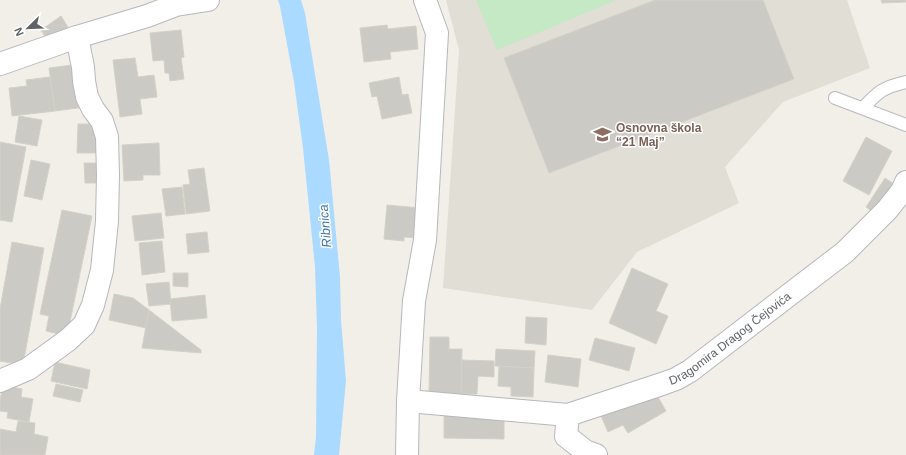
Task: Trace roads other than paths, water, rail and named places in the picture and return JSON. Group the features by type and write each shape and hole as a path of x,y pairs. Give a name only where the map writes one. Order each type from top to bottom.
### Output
{"street":[{"path":"0,64 77,37 147,16 176,5 208,0"},
{"path":"407,455 408,401 414,301 425,240 437,33 426,0"},
{"path":"0,381 28,368 68,340 84,325 93,305 102,270 107,222 107,137 102,121 93,109 87,97 77,37"},
{"name":"Dragomira Dragog Čejovića","path":"564,436 690,371 845,252 887,210 902,191 906,182"},
{"path":"408,401 564,436 585,451 596,455"}],"lane":[{"path":"863,108 884,88 906,82"},
{"path":"835,98 906,125"}],"water":[{"name":"Ribnica","path":"278,0 301,0 305,13 329,160 340,277 341,320 346,381 339,455 314,455 316,437 317,328 315,267 303,148 294,82"}],"place":[{"name":"Osnovna škola “21 Maj”","path":"603,135"}]}
